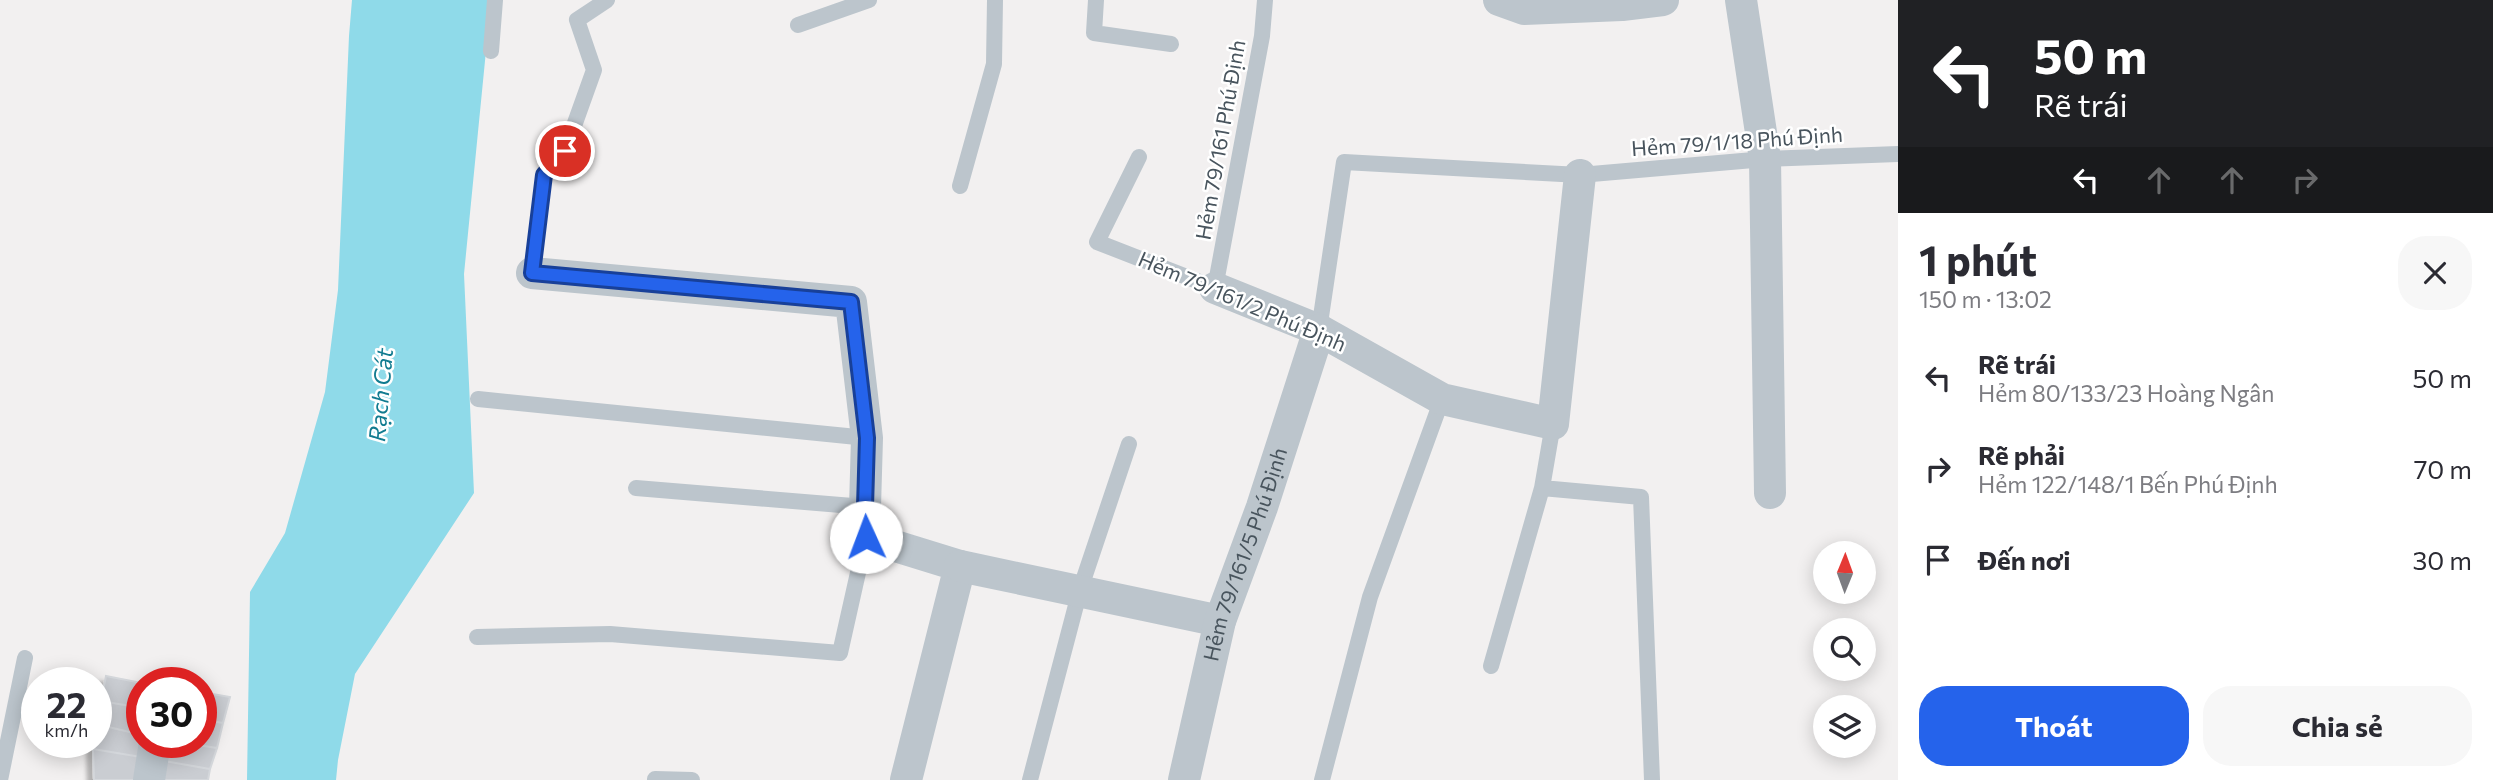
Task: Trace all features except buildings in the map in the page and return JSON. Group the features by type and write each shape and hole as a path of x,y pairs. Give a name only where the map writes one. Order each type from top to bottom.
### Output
{"street":[{"path":"1499,0 1524,9 1622,5 1663,0"},
{"path":"1741,0 1765,159 1770,494"},
{"path":"1553,424 1580,174"},
{"path":"532,273 851,302 867,438 866,522 960,566 1220,621"},
{"name":"Hẻm 79/161/2 Phú Định","path":"1215,288 1319,330 1442,399 1553,424"},
{"name":"Hẻm 79/161/5 Phú Định","path":"1184,780 1220,621 1262,507 1319,330"},
{"path":"906,780 960,566"},
{"path":"149,780 152,758"}],"lane":[{"path":"491,51 495,0"},
{"path":"532,273 544,175 565,151 594,70 577,20 607,0"},
{"path":"798,25 869,0"},
{"path":"960,186 994,64 995,0"},
{"path":"1097,0 1094,33 1171,44"},
{"name":"Hẻm 79/161 Phú Định","path":"1215,288 1262,36 1265,0"},
{"name":"Hẻm 79/1/18 Phú Định","path":"1319,330 1344,162 1580,174 1765,159 1898,154"},
{"name":"Hẻm 79/161/2 Phú Định","path":"1139,157 1097,242 1215,288"},
{"path":"478,398 867,438"},
{"path":"1322,780 1370,597 1442,399"},
{"path":"1491,666 1542,488 1553,424"},
{"path":"1030,780 1080,590 1129,444"},
{"path":"477,637 610,634 840,653 866,522 636,488"},
{"path":"1542,488 1641,497 1652,780"},
{"path":"0,780 25,658"},
{"path":"655,779 692,780"}],"water":[{"name":"Rạch Cát","path":"352,0 491,0 464,274 474,493 355,674 336,780 247,780 250,592 285,533 325,392 338,290"}],"route":[{"path":"565,151 544,175 532,273 851,302 867,438 866,537"}]}
